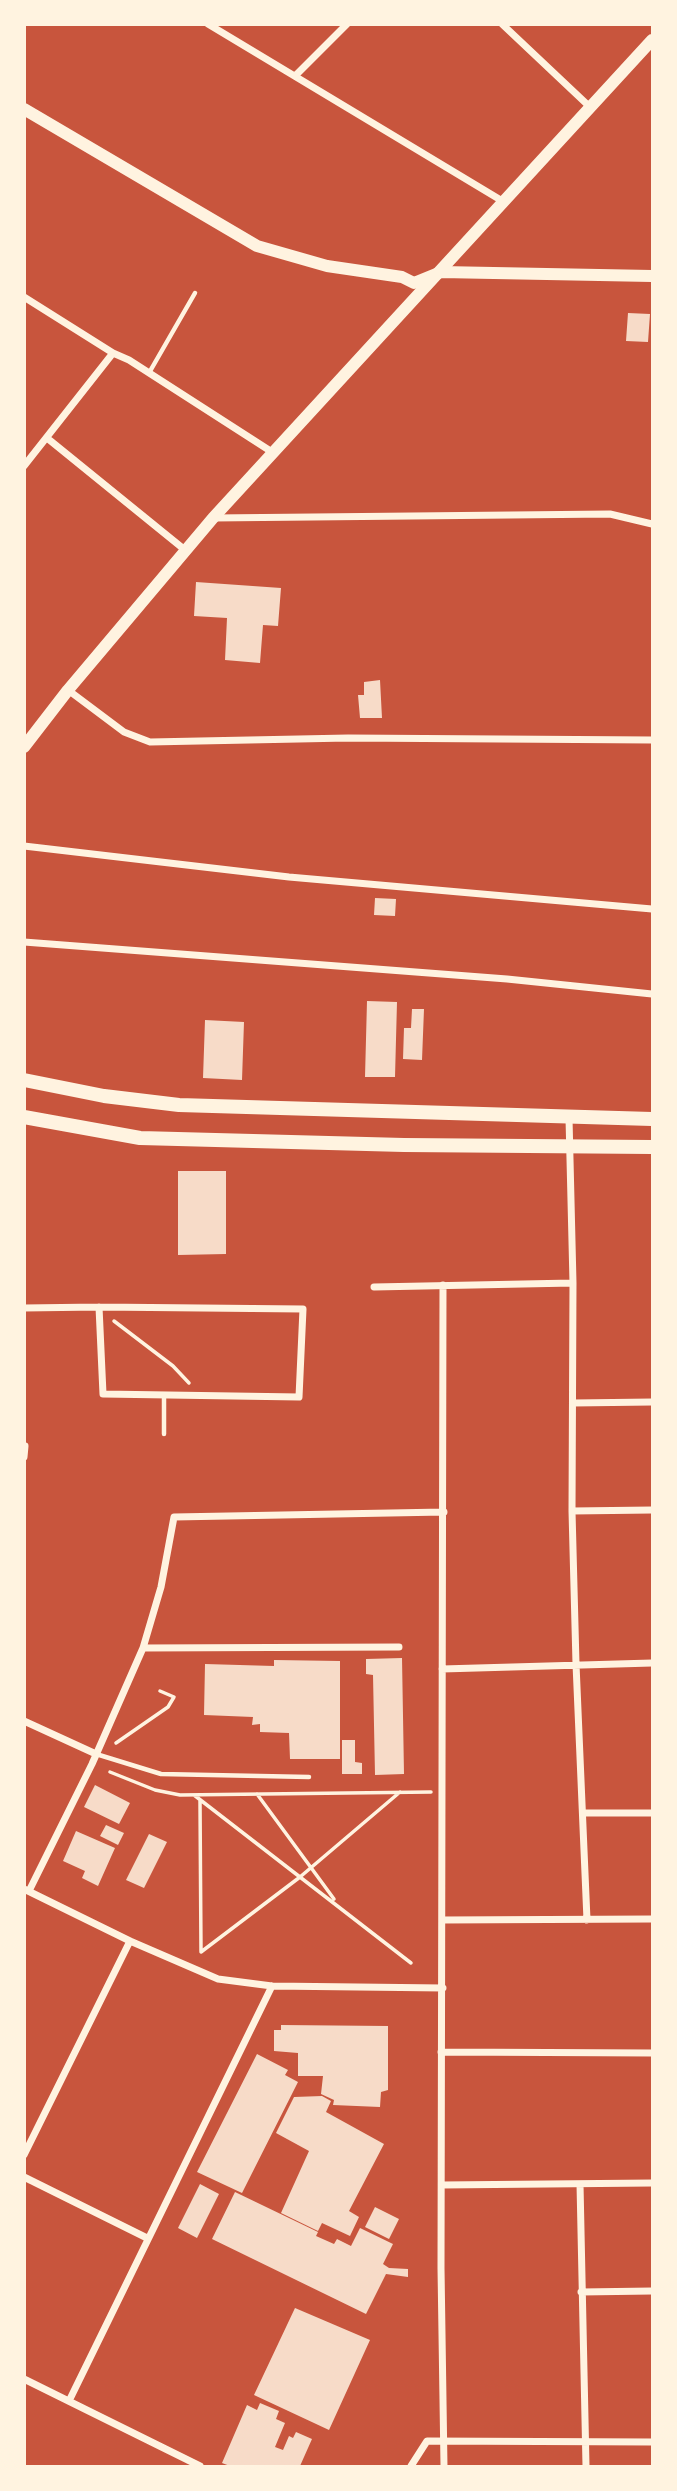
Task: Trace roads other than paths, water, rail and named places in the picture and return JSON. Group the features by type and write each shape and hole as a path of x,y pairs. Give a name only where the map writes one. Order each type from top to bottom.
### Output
{"main road":[{"path":"24,747 68,690 213,518 653,40"},
{"path":"24,109 257,246 327,266 402,277 414,283 441,272 653,276"},
{"path":"24,1080 104,1097 179,1105 653,1119"},
{"path":"25,1119 140,1138 653,1147"}],"street":[{"path":"208,24 504,202"},
{"path":"295,76 347,24"},
{"path":"502,24 592,109"},
{"path":"24,297 113,353 129,360 272,452"},
{"path":"24,466 113,353"},
{"path":"47,438 185,550"},
{"path":"213,518 610,514 653,524"},
{"path":"68,690 124,732 150,742 348,738 653,740"},
{"path":"24,846 289,877 653,909"},
{"path":"24,942 507,979 653,994"},
{"path":"569,1118 573,1283 572,1511 587,1920"},
{"path":"374,1287 573,1283"},
{"path":"443,1285 441,2052 444,2466"},
{"path":"24,1308 99,1307 303,1309 299,1397 103,1394 99,1307"},
{"path":"573,1403 653,1402"},
{"path":"24,1457 25,1447"},
{"path":"572,1511 653,1510"},
{"path":"443,1988 272,1986 218,1979 130,1941 27,1890 92,1764 143,1647 161,1587 174,1517 444,1512"},
{"path":"143,1647 399,1647"},
{"path":"442,1669 653,1663"},
{"path":"24,1721 96,1754"},
{"path":"583,1813 653,1813"},
{"path":"443,1920 653,1919"},
{"path":"24,2155 130,1941"},
{"path":"69,2401 272,1986"},
{"path":"441,2052 653,2053"},
{"path":"24,2178 147,2238"},
{"path":"442,2185 653,2183"},
{"path":"580,2184 586,2466"},
{"path":"581,2292 653,2291"},
{"path":"24,2379 200,2466"},
{"path":"411,2466 427,2441 653,2442"}],"lane":[{"path":"149,373 195,293"},
{"path":"164,1395 164,1434"},
{"path":"96,1754 161,1774 309,1777"}]}
